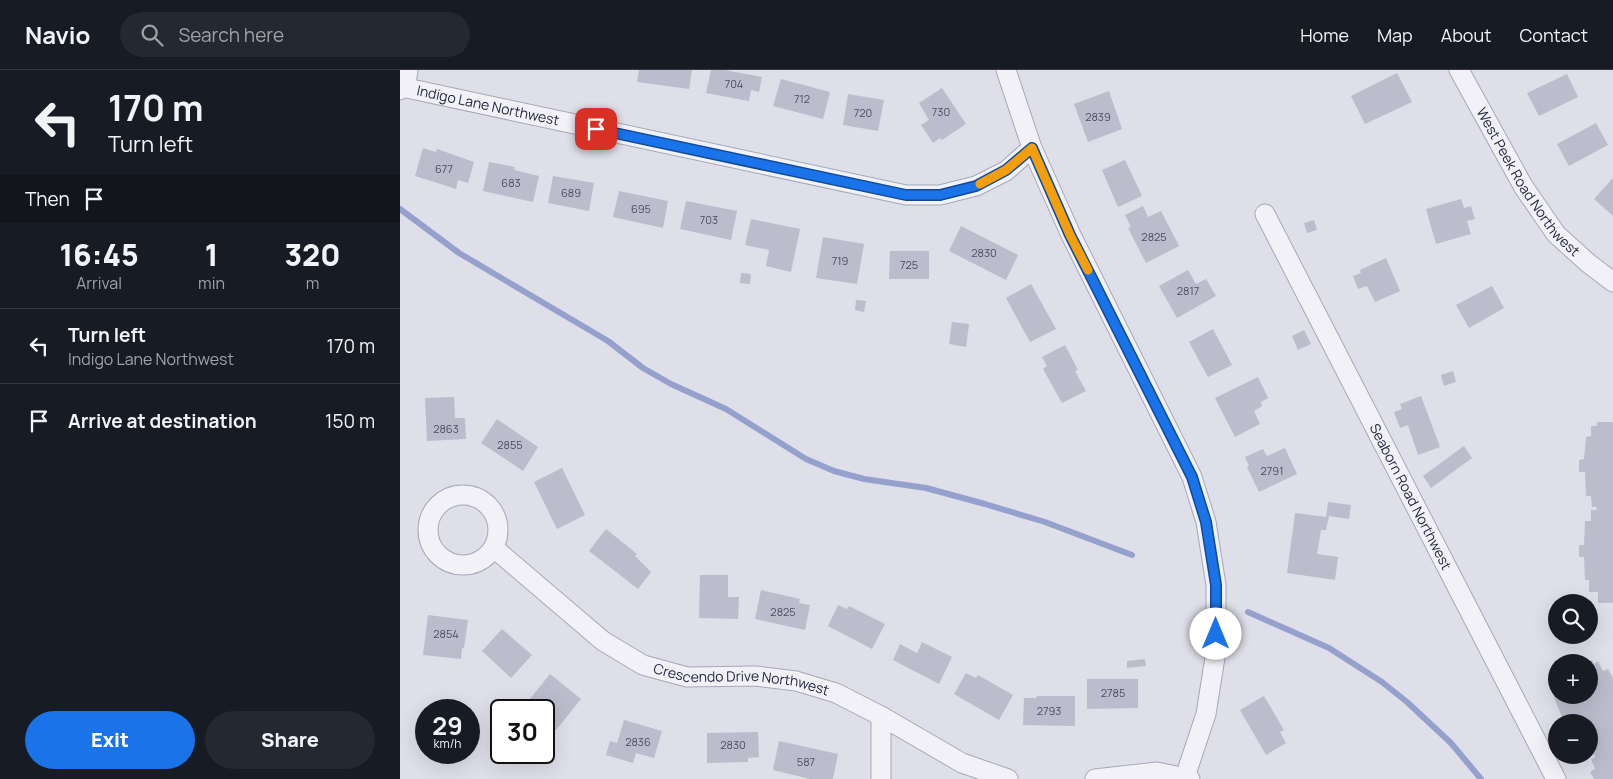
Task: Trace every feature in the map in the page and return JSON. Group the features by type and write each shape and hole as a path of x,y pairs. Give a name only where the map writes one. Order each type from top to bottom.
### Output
{"street":[{"path":"1006,70 1032,148 1070,235 1192,477 1206,522 1216,585 1216,651 1206,714 1188,778 1157,772 1095,779"},
{"name":"West Peek Road Northwest","path":"1459,70 1523,186 1556,234 1588,263 1613,282"},
{"name":"Indigo Lane Northwest","path":"403,82 906,195 940,195 976,186 1006,170 1032,148"},
{"name":"Seaborn Road Northwest","path":"1265,214 1556,779"},
{"name":"Crescendo Drive Northwest","path":"494,548 603,641 643,665 688,677 756,676 796,681 836,693 881,716 962,764 1008,779"},
{"path":"881,716 881,779"}],"building":[{"path":"639,70 692,70 689,89 637,82"},
{"path":"711,70 725,70 762,77 759,92 751,90 749,101 706,93"},
{"path":"1397,73 1412,102 1365,124 1351,96"},
{"path":"1567,74 1578,97 1539,116 1527,93"},
{"path":"781,79 830,92 823,119 773,106"},
{"path":"942,88 966,124 942,140 940,138 933,143 921,125 929,120 919,103"},
{"path":"1109,91 1122,129 1088,142 1074,104"},
{"path":"848,94 884,100 878,131 843,125"},
{"path":"1596,123 1608,145 1569,166 1557,144"},
{"path":"423,148 436,152 437,149 474,162 468,183 458,180 456,189 415,176"},
{"path":"1125,160 1142,196 1118,207 1102,170"},
{"path":"489,162 515,167 514,170 539,176 533,202 483,191"},
{"path":"553,176 594,183 589,211 548,203"},
{"path":"1613,178 1613,216 1594,199"},
{"path":"619,191 668,201 663,228 613,217"},
{"path":"1461,199 1464,208 1471,206 1475,219 1467,221 1471,234 1436,244 1426,209"},
{"path":"686,201 737,211 731,240 680,229"},
{"path":"1143,206 1148,217 1161,211 1179,246 1146,263 1128,228 1131,227 1125,215"},
{"path":"751,219 800,229 791,272 766,266 769,250 745,245"},
{"path":"1314,220 1317,230 1307,233 1304,223"},
{"path":"961,226 1018,255 1006,280 949,251"},
{"path":"823,237 864,244 857,284 816,278"},
{"path":"890,251 929,251 929,279 889,279"},
{"path":"1386,258 1400,291 1375,302 1367,286 1358,289 1353,276 1361,273 1360,270"},
{"path":"1188,270 1196,284 1206,279 1216,296 1177,318 1159,286"},
{"path":"741,273 751,274 750,284 740,283"},
{"path":"1031,284 1056,329 1030,342 1006,298"},
{"path":"1492,286 1504,308 1469,328 1456,305"},
{"path":"856,300 866,301 864,312 855,310"},
{"path":"952,322 969,324 966,347 949,344"},
{"path":"1213,329 1232,365 1208,377 1189,342"},
{"path":"1304,330 1311,344 1298,350 1292,336"},
{"path":"1065,345 1078,370 1075,371 1086,391 1062,403 1043,369 1047,366 1042,357"},
{"path":"1453,371 1456,382 1444,386 1441,375"},
{"path":"1258,377 1268,398 1261,402 1262,406 1254,411 1260,424 1235,437 1215,398"},
{"path":"1421,396 1440,447 1418,455 1408,425 1400,428 1394,412 1402,409 1400,404"},
{"path":"454,397 455,418 465,418 466,439 427,441 425,398"},
{"path":"497,419 538,447 523,471 481,443"},
{"path":"1597,422 1613,422 1613,603 1598,603 1598,592 1589,592 1589,580 1585,580 1584,557 1579,557 1579,545 1584,545 1585,521 1591,521 1591,510 1597,510 1596,507 1592,507 1591,496 1586,496 1585,472 1579,472 1579,460 1584,459 1586,437 1591,436 1591,426 1597,426"},
{"path":"1464,446 1472,458 1431,488 1423,476"},
{"path":"1285,448 1297,474 1259,492 1247,467 1249,466 1245,457 1263,449 1267,456"},
{"path":"562,468 585,515 557,529 534,482"},
{"path":"1328,502 1351,505 1349,519 1329,516 1326,530 1321,530 1317,554 1338,557 1335,580 1287,573 1295,513 1326,517"},
{"path":"606,529 637,554 635,556 651,572 638,589 589,551"},
{"path":"700,575 728,575 728,597 739,597 738,619 699,618"},
{"path":"761,590 800,599 799,603 810,605 805,630 755,619"},
{"path":"838,605 847,609 849,606 885,624 872,649 828,626"},
{"path":"428,615 468,620 461,659 423,655"},
{"path":"502,629 532,655 511,678 482,651"},
{"path":"922,642 952,657 939,684 893,660 900,644 917,653"},
{"path":"1145,659 1146,666 1127,668 1127,661"},
{"path":"1598,661 1603,671 1608,669 1613,678 1613,779 1594,779 1590,772 1595,769 1593,764 1598,764 1598,714 1561,714 1557,704 1598,704"},
{"path":"966,673 976,678 978,675 1013,695 999,720 954,694"},
{"path":"550,674 581,699 556,730 555,699 530,699"},
{"path":"1087,679 1138,679 1138,708 1087,709"},
{"path":"1037,696 1075,696 1075,726 1023,725 1024,698 1036,698"},
{"path":"1264,696 1284,730 1280,732 1286,743 1266,755 1240,710"},
{"path":"624,720 662,731 654,758 636,753 633,763 606,755 610,741 617,743"},
{"path":"758,732 759,757 748,758 748,762 707,763 707,733"},
{"path":"779,741 838,754 833,779 810,779 773,770"}],"waterway":[{"path":"400,209 459,253 608,341 643,368 671,384 726,409 806,459 834,471 864,479 926,488 985,504 1045,522 1132,555"},
{"path":"1248,612 1329,648 1382,682 1407,702 1451,743 1481,779"}],"slow traffic":[{"path":"980,184 1006,170 1032,148 1070,235 1088,270"}],"route":[{"path":"596,129 906,195 940,195 976,186 1006,170 1032,148 1070,235 1192,477 1206,522 1216,585 1216,634"}]}
